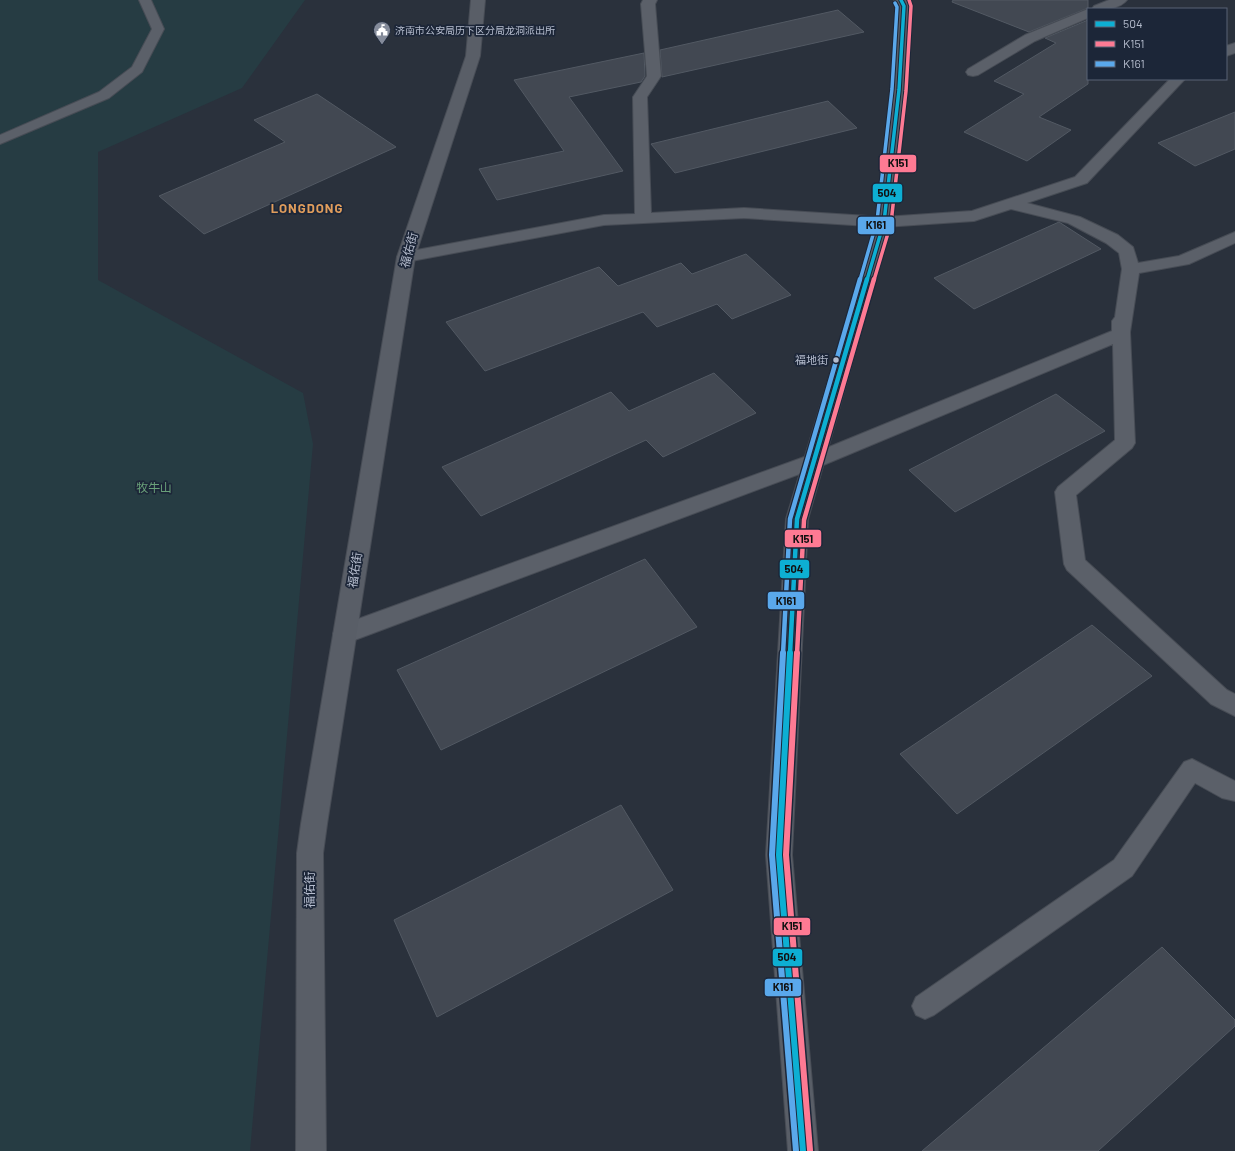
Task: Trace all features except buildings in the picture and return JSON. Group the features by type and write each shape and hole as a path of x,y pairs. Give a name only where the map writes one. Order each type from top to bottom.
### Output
{"street":[{"name":"福佑街","path":"311,1151 310,853 344,634 406,257 473,56 478,0"},
{"path":"643,218 640,97 654,76 648,4 650,0"},
{"path":"803,1151 778,855 797,519 884,222 899,90 904,6 901,0"},
{"path":"1101,8 1120,0"},
{"path":"972,72 1030,38 1087,14"},
{"path":"406,257 604,220 744,212 884,222 974,216 1081,180 1177,80"},
{"path":"1010,204 1074,220 1112,239 1127,251 1130,269 1121,322 1125,443 1065,492 1075,564 1219,697 1235,706"},
{"path":"1130,269 1182,260 1235,237"},
{"path":"344,634 814,461 1121,334"}],"lane":[{"path":"0,140 104,95 137,69 158,29 145,0"},
{"path":"925,1006 1123,868 1192,769 1230,791 1235,791"}],"green space":[{"name":"牧牛山","path":"0,0 305,0 242,88 98,152 98,280 303,393 313,444 250,1151 0,1151"}],"transit line":[{"name":"504","path":"803,1151 779,855 797,519 884,222 899,90 904,6 901,0"},
{"name":"K151","path":"810,1150 786,855 804,520 891,223 906,91 911,6 909,0"},
{"name":"K161","path":"796,1151 772,855 790,519 877,221 892,89 897,7 895,3"}],"place":[{"name":"济南市公安局历下区分局龙洞派出所","path":"382,45"},
{"name":"福地街","path":"836,360"}],"district":[{"name":"LONGDONG","path":"307,208"}]}
